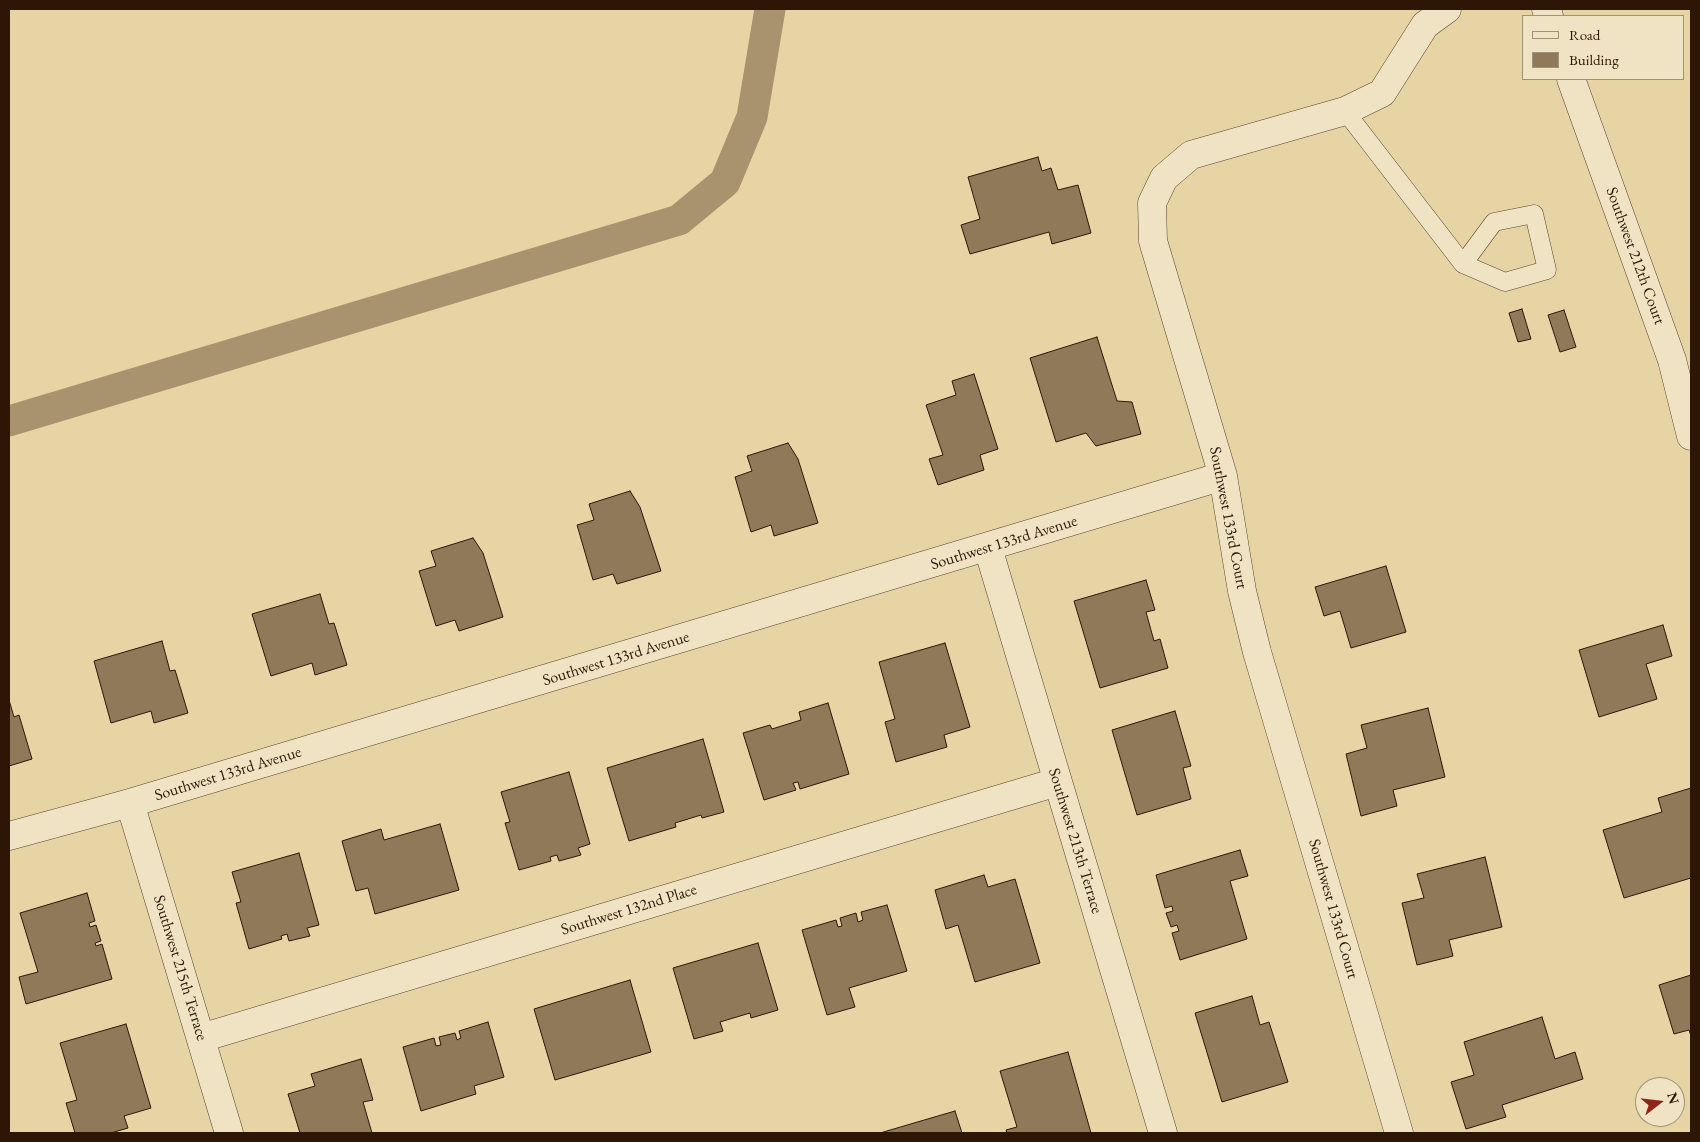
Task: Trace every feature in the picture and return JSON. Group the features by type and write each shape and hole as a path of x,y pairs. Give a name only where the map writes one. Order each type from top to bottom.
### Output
{"street":[{"name":"Southwest 133rd Court","path":"1394,1132 1257,652 1242,591 1223,476 1152,240 1152,204 1164,178 1191,154 1345,111 1382,94 1425,25 1447,9"},
{"name":"Southwest 212th Court","path":"1571,80 1682,357 1691,436"},
{"name":"Southwest 133rd Avenue","path":"9,836 130,803 988,548 1223,476"},
{"name":"Southwest 213th Terrace","path":"988,548 1163,1133"},
{"name":"Southwest 132nd Place","path":"200,1038 1057,782"},
{"name":"Southwest 215th Terrace","path":"130,803 229,1133"}],"lane":[{"path":"1345,111 1462,264 1505,282 1548,270 1534,214 1494,222 1462,264"}],"building":[{"path":"1038,157 1042,171 1051,168 1058,190 1078,185 1091,233 1052,244 1049,232 970,254 961,225 980,219 968,177"},
{"path":"1522,309 1531,339 1518,342 1509,313"},
{"path":"1564,310 1576,347 1560,352 1548,315"},
{"path":"1097,337 1117,401 1132,402 1141,434 1096,446 1086,433 1056,442 1030,358"},
{"path":"974,374 998,449 980,455 984,470 938,485 929,459 943,455 926,405 956,395 952,381"},
{"path":"788,443 798,459 818,523 774,536 771,525 751,532 735,477 752,471 747,456"},
{"path":"630,491 640,507 661,571 617,584 613,574 593,580 577,525 594,520 589,504"},
{"path":"473,538 483,553 503,617 459,631 455,620 436,626 419,571 436,566 431,551"},
{"path":"1386,566 1406,632 1351,648 1340,611 1324,616 1315,587"},
{"path":"1146,580 1155,610 1146,612 1154,641 1160,639 1168,668 1100,688 1074,601"},
{"path":"320,594 329,624 334,623 347,665 315,675 312,663 271,676 252,614"},
{"path":"1663,625 1672,656 1646,664 1657,699 1599,717 1579,650"},
{"path":"162,641 170,671 175,670 188,713 154,723 151,711 111,723 94,661"},
{"path":"945,643 970,727 944,735 947,747 896,762 885,722 895,719 879,662"},
{"path":"9,700 14,717 19,715 32,759 9,766"},
{"path":"828,703 849,774 800,789 798,782 793,783 796,790 764,800 743,733 770,725 772,729 801,720 799,712"},
{"path":"1428,708 1445,777 1393,790 1397,806 1361,816 1346,754 1367,748 1361,725"},
{"path":"1175,711 1191,766 1183,768 1191,799 1137,815 1112,730"},
{"path":"703,739 724,812 702,818 701,815 675,823 676,827 629,841 607,768"},
{"path":"569,772 590,844 578,848 581,855 559,861 557,855 550,857 551,861 519,870 505,823 510,822 501,792"},
{"path":"1691,788 1691,878 1624,898 1603,830 1662,812 1658,798"},
{"path":"440,824 459,890 375,914 368,888 356,891 342,841 381,829 384,840"},
{"path":"1240,850 1248,876 1230,881 1247,939 1180,960 1172,933 1179,931 1177,925 1171,927 1166,913 1173,911 1172,906 1165,908 1156,875"},
{"path":"299,853 319,925 307,928 310,936 289,941 287,934 281,936 282,939 249,949 236,903 241,902 232,872"},
{"path":"1485,857 1502,927 1449,940 1453,956 1417,965 1402,903 1424,898 1417,874"},
{"path":"984,875 988,887 1015,879 1040,963 975,982 958,925 946,929 935,890"},
{"path":"87,893 95,921 89,923 90,927 96,925 101,941 95,943 96,946 102,944 112,979 26,1004 19,977 38,972 20,913"},
{"path":"887,905 907,971 849,988 855,1007 827,1015 802,930 836,920 838,927 842,926 840,918 856,913 858,922 863,920 861,912"},
{"path":"758,943 778,1010 751,1018 750,1013 720,1022 723,1031 694,1039 673,968"},
{"path":"1691,975 1691,1036 1689,1030 1674,1034 1659,985"},
{"path":"630,980 651,1052 555,1080 534,1009"},
{"path":"1252,996 1260,1025 1269,1022 1288,1082 1222,1102 1195,1013"},
{"path":"1542,1017 1555,1059 1575,1052 1583,1079 1502,1105 1506,1117 1466,1129 1451,1082 1474,1075 1464,1042"},
{"path":"488,1022 504,1077 474,1086 476,1094 421,1111 403,1047 434,1038 436,1046 441,1045 439,1037 455,1033 457,1040 461,1038 459,1031"},
{"path":"126,1024 151,1108 124,1116 128,1128 111,1133 75,1133 66,1103 77,1100 60,1043"},
{"path":"1068,1052 1091,1133 1007,1133 1006,1130 1017,1127 1000,1071"},
{"path":"361,1059 373,1100 363,1102 372,1133 300,1133 288,1094 315,1086 311,1074"},
{"path":"955,1111 962,1133 880,1133"}],"waterway":[{"path":"9,421 679,220 725,182 752,117 770,9"}]}
